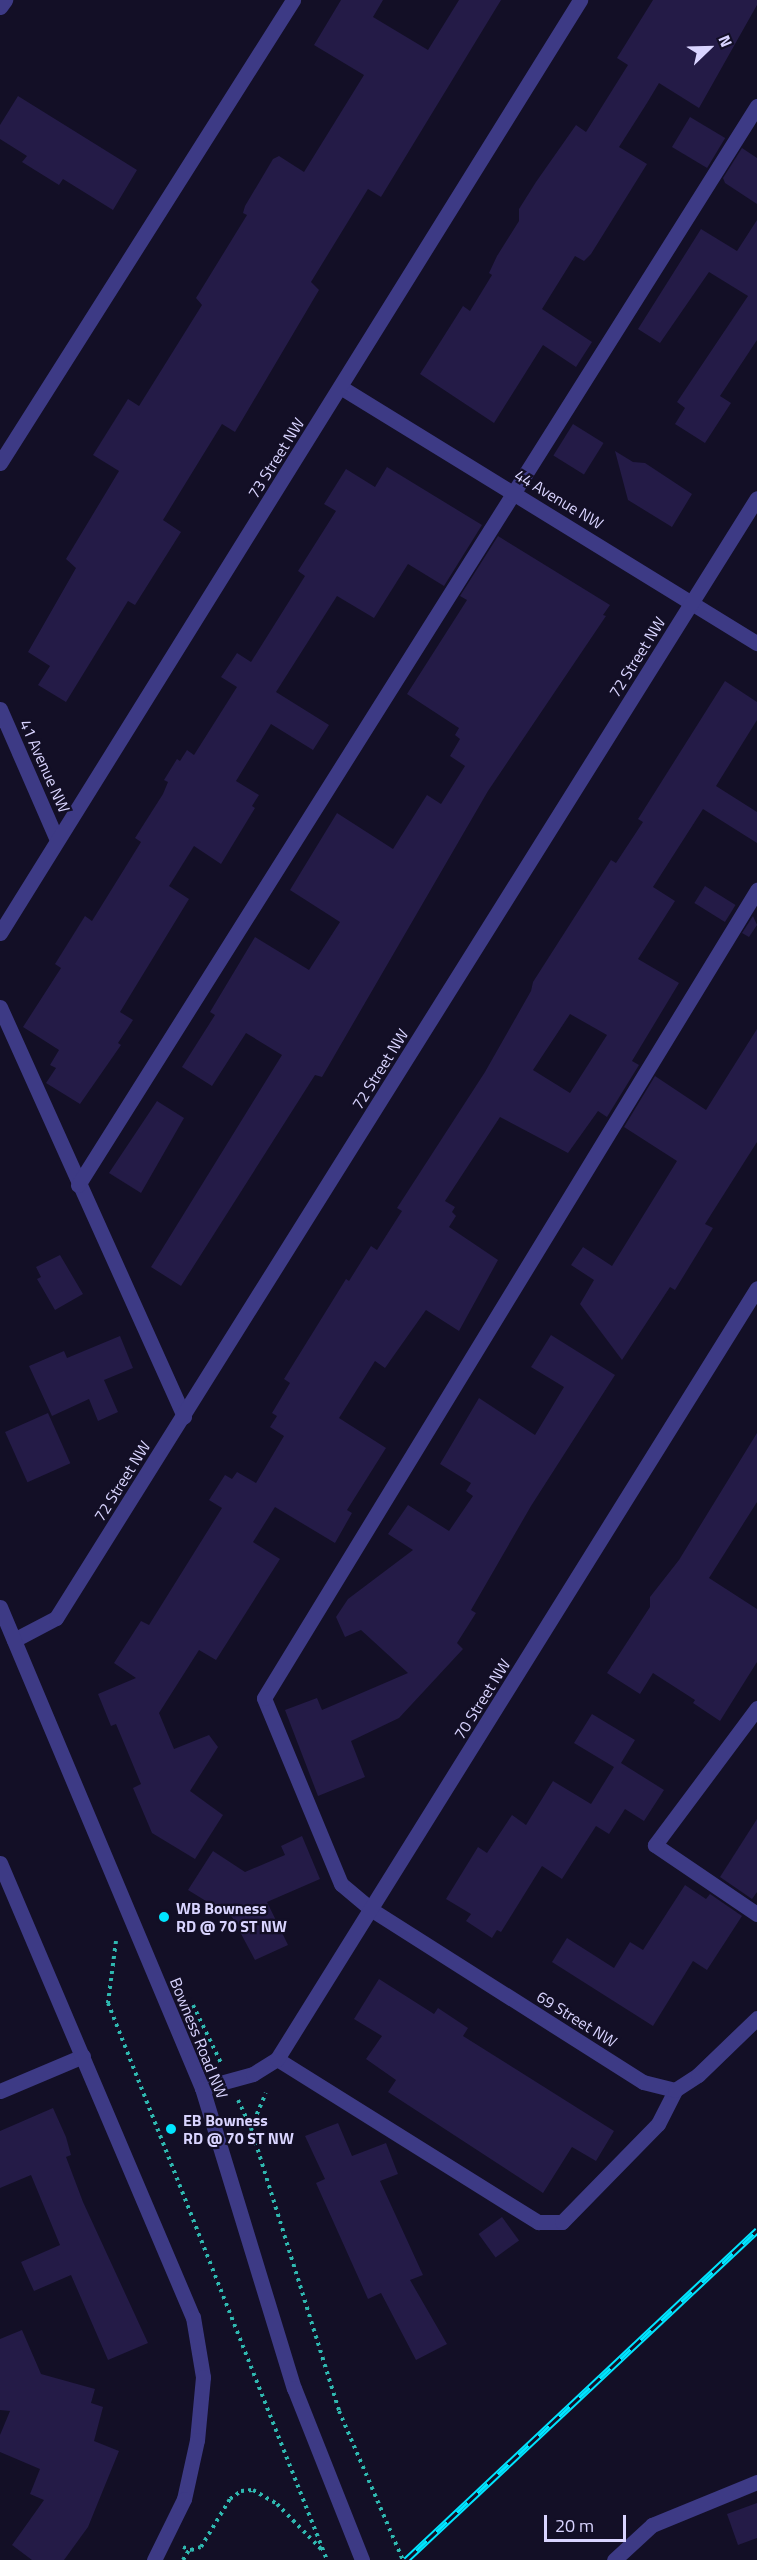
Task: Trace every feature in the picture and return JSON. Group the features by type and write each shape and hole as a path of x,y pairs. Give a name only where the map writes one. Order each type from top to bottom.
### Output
{"street":[{"path":"0,7 4,0"},
{"path":"0,463 293,0"},
{"name":"73 Street NW","path":"0,933 56,838 342,388 580,0"},
{"path":"78,1185 516,494 757,106"},
{"name":"44 Avenue NW","path":"342,388 757,643"},
{"name":"72 Street NW","path":"14,1640 56,1618 184,1417 757,498"},
{"name":"41 Avenue NW","path":"0,709 56,838"},
{"name":"69 Street NW","path":"675,2090 643,2082 372,1910 341,1884 264,1698 757,890"},
{"path":"0,1007 184,1417"},
{"name":"70 Street NW","path":"202,2088 253,2074 277,2059 372,1910 757,1288"},
{"name":"Bowness Road NW","path":"0,1607 202,2088 294,2388 362,2560"},
{"path":"757,1708 655,1845 757,1914"},
{"path":"0,1863 193,2317 202,2378 197,2440 184,2499 154,2560"},
{"path":"277,2059 538,2222 562,2222 658,2124 675,2090 698,2075 757,2018"},
{"path":"0,2091 83,2056"},
{"path":"614,2560 652,2525 757,2482"}],"path":[{"path":"124,1902 108,2003 327,2560"},
{"path":"266,2093 251,2128 285,2246 339,2411 403,2560"},
{"path":"183,2560 189,2550 204,2543 233,2496 249,2490 277,2504 324,2553"},
{"path":"166,2538 189,2550"}],"building":[{"path":"341,0 383,0 373,17 428,50 459,0 501,0 381,197 368,189 311,282 319,290 235,432 222,424 163,520 181,532 135,605 128,601 66,702 38,685 50,666 28,652 76,568 66,559 119,471 93,455 128,399 139,406 202,305 196,298 247,215 243,213 245,206 273,159 279,156 304,172 364,75 314,45"},
{"path":"653,0 757,0 757,5 699,108 659,83 619,147 647,164 591,254 584,261 575,256 542,309 592,342 576,367 543,345 494,423 420,374 463,306 470,311 492,275 489,273 497,256 519,221 519,209 536,182 576,125 586,132 628,65 617,58"},
{"path":"18,96 137,170 113,210 63,179 59,185 22,162 27,156 0,139 0,125"},
{"path":"690,117 725,138 707,168 672,147"},
{"path":"742,148 757,158 757,204 725,183 723,178"},
{"path":"757,220 757,340 720,396 731,403 705,443 675,424 685,408 677,402 748,296 709,272 660,343 638,329 701,229 737,251"},
{"path":"573,424 604,443 584,474 553,455"},
{"path":"615,451 633,462 645,463 692,494 672,527 628,500"},
{"path":"387,467 482,525 444,586 408,564 374,618 337,596 276,692 329,725 313,750 271,724 236,781 259,795 252,806 255,808 221,864 194,846 169,886 189,899 120,1012 133,1020 118,1043 121,1045 80,1104 46,1083 56,1068 50,1065 59,1050 23,1027 61,968 55,964 85,916 92,921 141,842 135,838 163,794 168,782 164,780 177,759 180,761 187,750 194,755 237,687 221,677 237,653 251,662 305,576 298,571 336,511 324,504 346,469 375,487"},
{"path":"498,536 610,605 603,615 606,616 488,791 322,1077 315,1075 181,1286 151,1267 282,1055 246,1033 212,1086 182,1067 215,1015 210,1012 255,937 309,970 340,922 290,890 337,813 393,849 427,795 441,804 465,766 450,756 460,739 455,735 459,728 407,694 467,600 460,596"},
{"path":"725,681 757,702 757,720 716,786 757,812 757,843 703,809 653,887 675,901 638,959 679,983 632,1061 639,1065 607,1117 598,1111 568,1153 500,1117 445,1201 455,1207 452,1212 456,1216 449,1227 498,1260 459,1331 426,1310 385,1368 375,1361 339,1418 386,1448 347,1510 352,1513 335,1543 275,1507 253,1542 280,1559 216,1660 199,1650 159,1713 174,1749 209,1735 218,1747 190,1791 223,1815 195,1859 152,1833 133,1788 141,1784 116,1724 111,1726 98,1694 136,1678 114,1663 141,1621 149,1625 222,1508 209,1500 225,1475 232,1479 237,1472 256,1483 284,1436 270,1427 277,1416 272,1413 290,1383 284,1379 346,1279 349,1281 371,1246 377,1250 402,1211 397,1208 485,1072 531,991 533,982 611,860 616,863 643,822 638,819","holes":["570,1014 607,1035 570,1093 533,1070"]},
{"path":"705,886 736,905 725,922 694,903"},
{"path":"753,916 757,925 749,937 742,933"},
{"path":"757,1029 757,1142 705,1224 713,1228 675,1290 670,1287 622,1360 580,1304 594,1280 571,1265 583,1247 612,1266 677,1161 624,1127 655,1076 706,1110"},
{"path":"157,1101 184,1118 141,1193 109,1173"},
{"path":"60,1255 83,1294 55,1310 37,1279 41,1277 36,1267"},
{"path":"551,1335 615,1375 531,1506 471,1610 476,1613 457,1643 463,1649 399,1718 351,1741 365,1777 318,1796 285,1710 317,1698 322,1710 408,1673 361,1630 345,1637 336,1617 348,1599 413,1550 388,1534 408,1505 449,1531 473,1496 466,1491 471,1483 440,1464 479,1398 535,1435 564,1387 531,1367"},
{"path":"120,1336 133,1368 104,1380 118,1412 98,1421 89,1399 52,1416 29,1366 64,1351 67,1358"},
{"path":"48,1413 70,1463 27,1482 5,1432"},
{"path":"757,1433 757,1502 709,1578 757,1609 757,1662 720,1721 693,1703 695,1700 653,1673 640,1694 607,1673 650,1607 650,1597 679,1560"},
{"path":"592,1714 635,1740 621,1763 664,1790 644,1821 625,1809 609,1834 596,1826 562,1879 542,1866 501,1932 497,1930 492,1938 466,1921 471,1914 446,1899 478,1847 487,1853 512,1815 526,1825 553,1781 591,1804 614,1767 574,1743"},
{"path":"757,1819 757,1892 752,1899 720,1877"},
{"path":"302,1836 320,1879 267,1902 288,1945 255,1960 232,1917 188,1890 213,1851 245,1872 285,1855 281,1846"},
{"path":"685,1885 706,1899 710,1894 742,1916 707,1970 693,1961 653,2026 552,1962 567,1938 614,1968 630,1942 643,1950"},
{"path":"379,1979 434,2014 438,2008 468,2028 463,2036 614,2131 596,2161 572,2147 543,2193 388,2092 396,2080 366,2059 382,2036 354,2019"},
{"path":"53,2108 66,2137 71,2155 66,2157 83,2202 148,2343 108,2360 71,2275 34,2291 21,2262 60,2245 31,2175 0,2188 0,2131"},
{"path":"338,2123 352,2156 386,2143 398,2174 380,2181 423,2275 410,2280 447,2344 416,2360 381,2293 368,2299 316,2183 325,2179 305,2136"},
{"path":"502,2217 519,2240 496,2258 479,2234"},
{"path":"22,2330 41,2374 95,2389 91,2403 103,2407 94,2441 119,2451 88,2527 64,2560 32,2560 12,2545 44,2500 30,2494 40,2469 0,2452 0,2435 10,2411 0,2410 0,2339"},
{"path":"757,2503 757,2538 738,2545 727,2514"}],"railway":[{"path":"406,2560 757,2230"}],"place":[{"name":"WB Bowness RD @ 70 ST NW","path":"164,1917"},
{"name":"EB Bowness RD @ 70 ST NW","path":"171,2129"}]}
